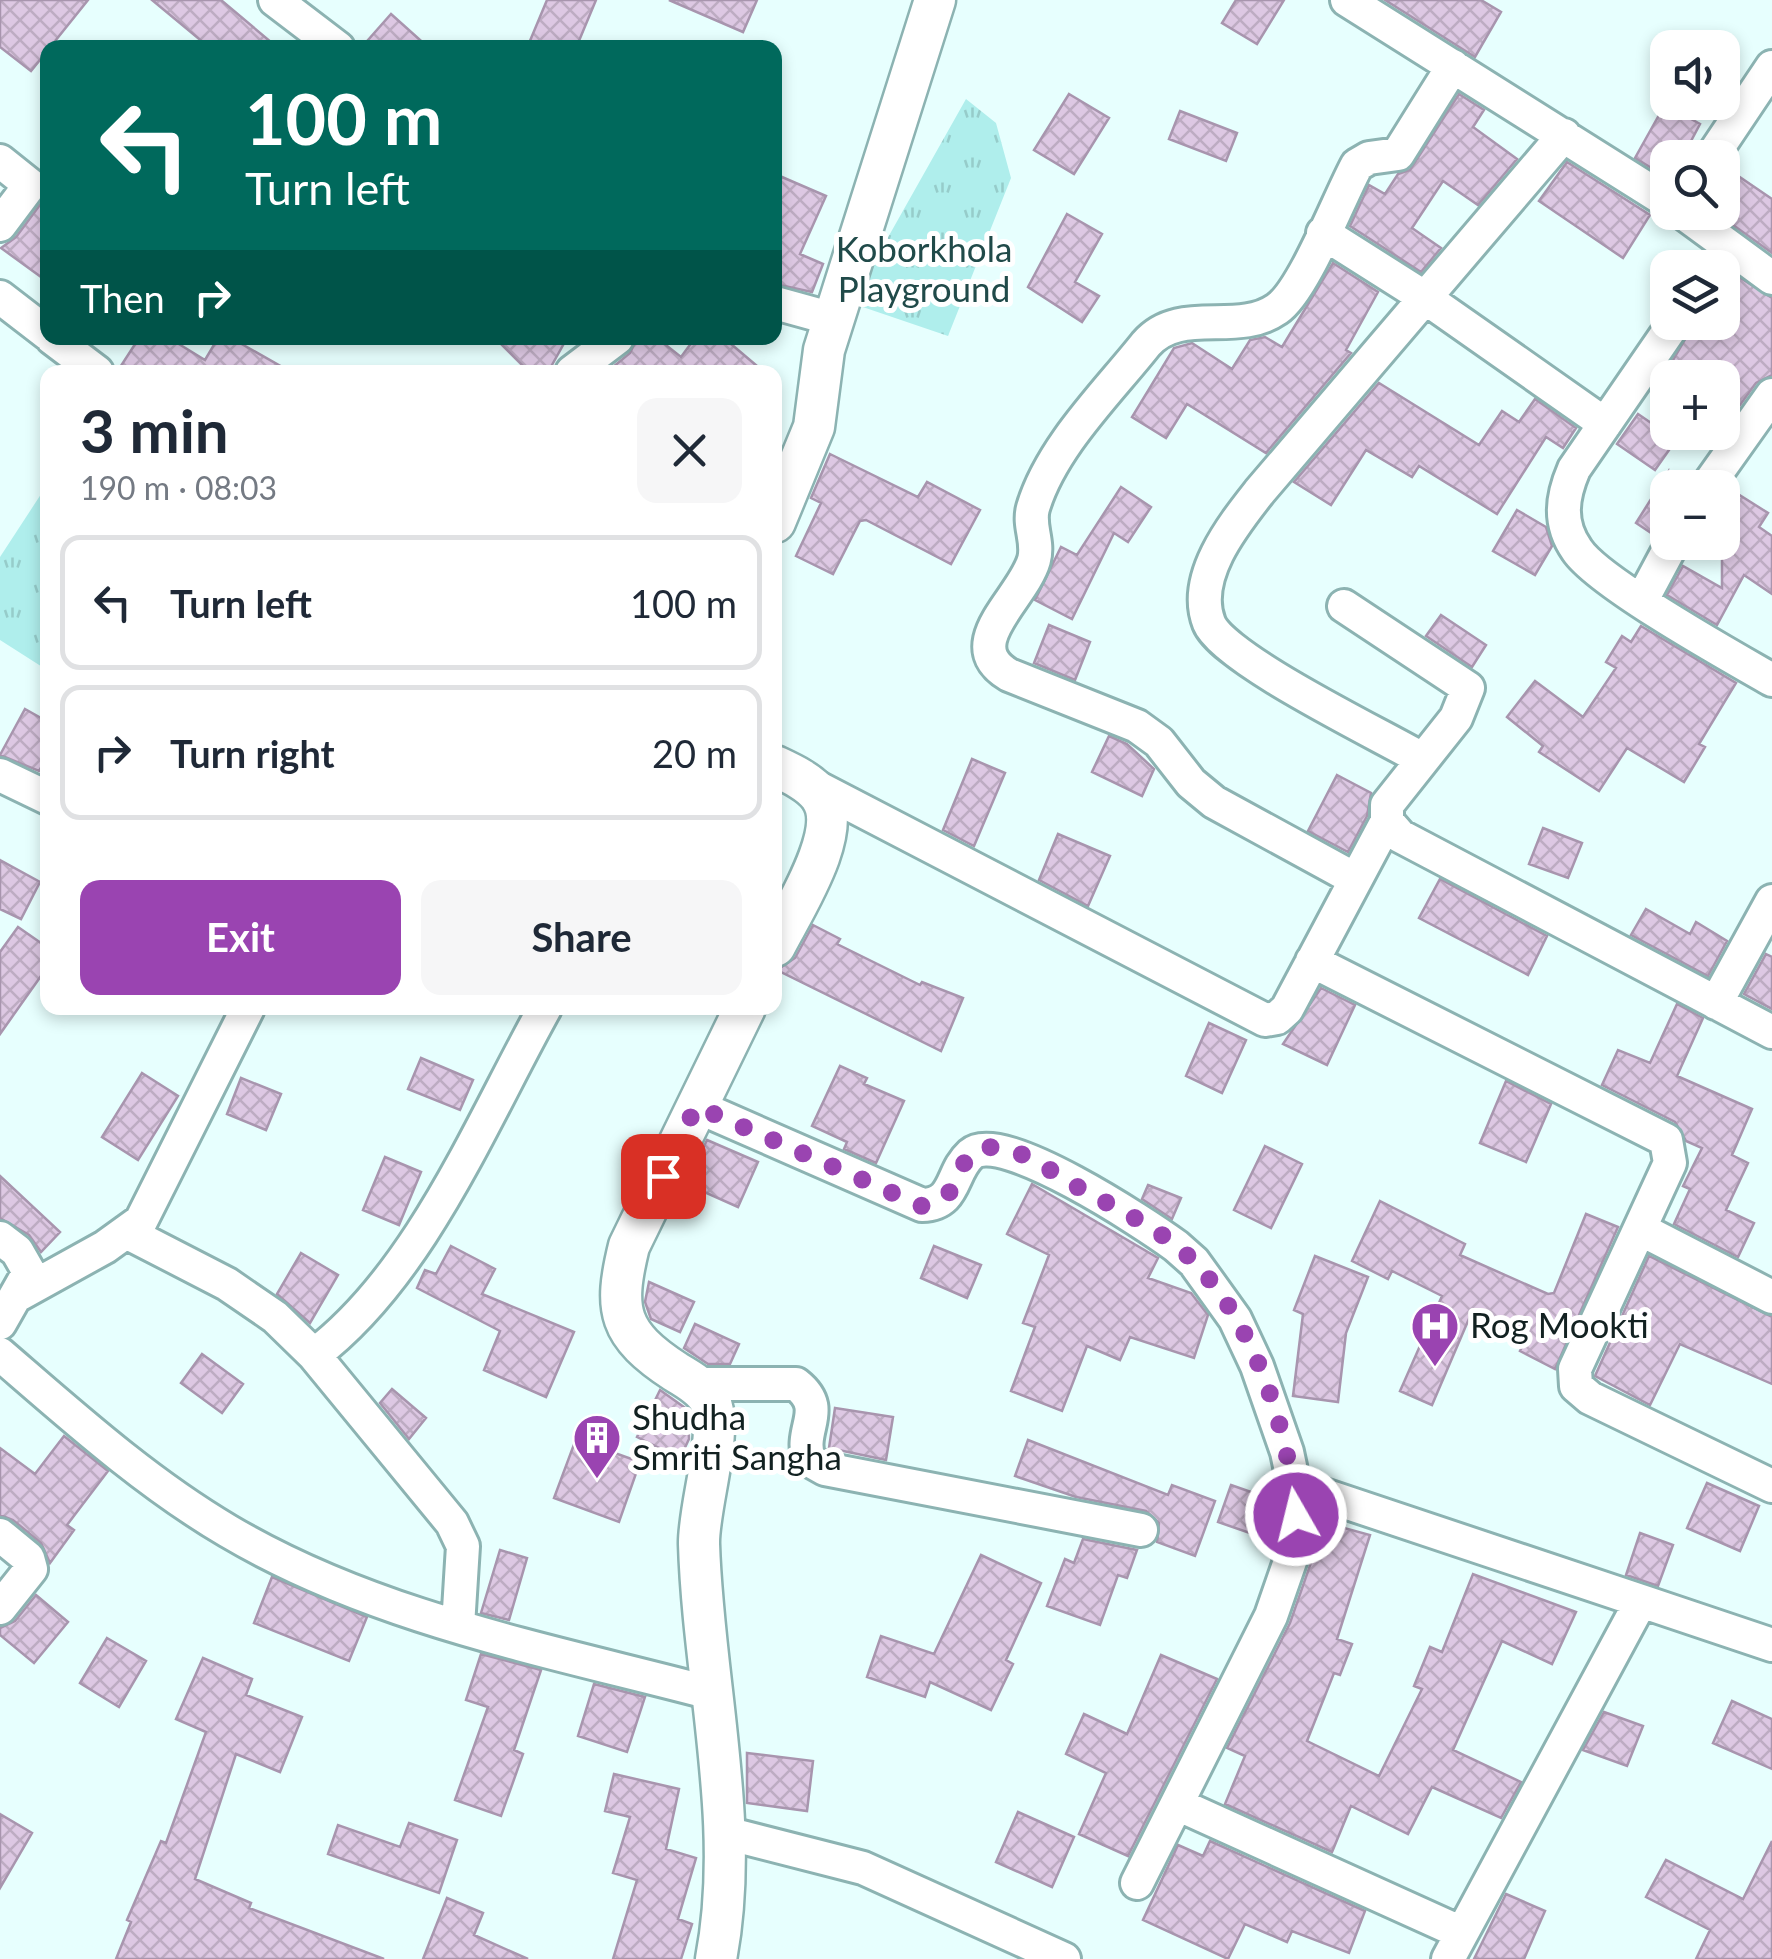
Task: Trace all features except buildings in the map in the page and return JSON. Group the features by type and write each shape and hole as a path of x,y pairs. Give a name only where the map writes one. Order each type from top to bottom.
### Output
{"street":[{"path":"274,0 327,40"},
{"path":"782,501 814,427 824,350 935,0"},
{"path":"1347,0 1650,191"},
{"path":"1356,879 1214,802 1159,742 1137,726 1009,675 994,666 987,654 989,638 1034,561 1036,540 1030,523 1034,504 1068,446 1146,344 1158,330 1183,322 1261,318 1280,308 1357,166 1369,158 1398,154 1453,66"},
{"path":"1732,140 1759,116 1772,67"},
{"path":"1422,758 1216,638 1207,619 1207,586 1217,555 1234,524 1564,136"},
{"path":"0,161 30,185 0,225"},
{"path":"1698,230 1715,250"},
{"path":"1323,234 1424,297 1605,424"},
{"path":"1740,264 1772,278"},
{"path":"0,297 40,328"},
{"path":"782,305 833,319"},
{"path":"1663,340 1574,469 1564,494 1562,515 1579,554 1642,600 1772,680"},
{"path":"62,345 88,365"},
{"path":"581,365 608,345"},
{"path":"1719,470 1772,396"},
{"path":"1642,600 1663,560"},
{"path":"785,771 1265,1020 1277,1018 1287,1008 1386,821 1386,804 1456,718 1468,688 1344,606"},
{"path":"782,932 826,843 828,814 820,796 785,771"},
{"path":"0,775 40,794"},
{"path":"1386,821 1400,836 1772,1032"},
{"path":"1716,1003 1772,901"},
{"path":"1312,960 1666,1140 1670,1163 1576,1368 1576,1386 1590,1398 1772,1486"},
{"path":"20,1294 128,1233 155,1198 245,1015"},
{"path":"314,1355 346,1331 386,1288 430,1217 540,1015"},
{"path":"716,1959 723,1922 722,1832 700,1528 713,1432 711,1402 696,1384 633,1338 620,1315 619,1287 629,1246 738,1015"},
{"path":"696,1106 922,1206 937,1205 948,1197 972,1154 984,1148 1002,1148 1154,1230 1194,1262 1235,1319 1257,1366 1294,1485 1296,1544 1286,1578 1138,1883"},
{"path":"1640,1229 1772,1296"},
{"path":"128,1233 251,1299 314,1355 452,1523 464,1546 458,1626"},
{"path":"0,1238 18,1251 30,1272 0,1324"},
{"path":"0,1354 107,1446 230,1533 398,1609 711,1693"},
{"path":"696,1384 796,1384 808,1394 813,1409 805,1448 809,1460 825,1469 1142,1530"},
{"path":"1294,1485 1772,1645"},
{"path":"0,1536 28,1558 31,1570 0,1608"},
{"path":"1177,1804 1455,1946 1641,1600"},
{"path":"722,1832 864,1868 1064,1959"}],"green space":[{"name":"Koborkhola Playground","path":"966,99 996,123 1011,178 948,336 851,303"},
{"path":"40,496 40,666 0,640 0,557"}],"place":[{"name":"Rog Mookti","path":"1435,1368"},
{"name":"Shudha Smriti Sangha","path":"597,1480"}],"route":[{"path":"663,1176 696,1106 922,1206 937,1205 948,1197 963,1166 972,1154 984,1148 1002,1148 1029,1159 1154,1230 1194,1262 1235,1319 1257,1366 1287,1452 1296,1515"}]}
